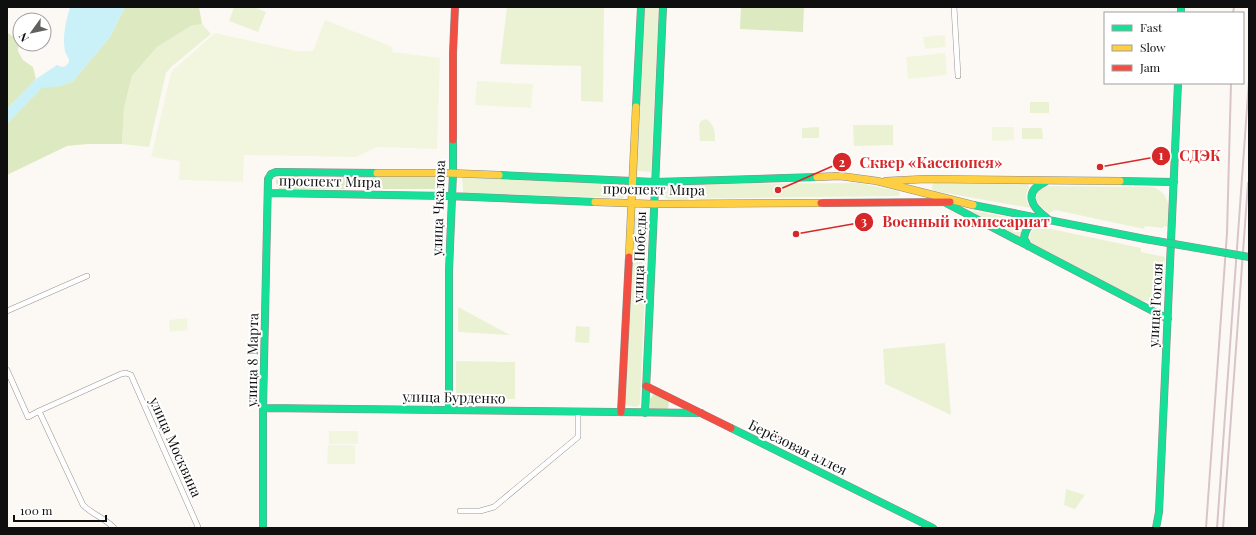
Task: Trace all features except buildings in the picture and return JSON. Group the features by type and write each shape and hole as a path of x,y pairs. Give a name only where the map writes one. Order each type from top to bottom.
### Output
{"street":[{"name":"улица Чкалова","path":"449,410 449,271 453,173 453,58 455,7"},
{"name":"улица Победы","path":"621,412 641,7"},
{"name":"улица Победы","path":"645,413 663,7"},
{"path":"954,7 958,76"},
{"name":"улица Гоголя","path":"1156,528 1159,512 1178,84"},
{"name":"проспект Мира","path":"963,203 654,204 452,196 268,193 268,179 271,174 276,172 453,173 655,182 840,176 878,181 963,203 1145,239 1249,257"},
{"path":"878,181 926,179 1174,182"},
{"path":"1051,181 1042,182 1037,185 1032,194 1031,200 1042,215 1053,220"},
{"name":"улица 8 Марта","path":"264,528 263,408 268,193"},
{"path":"944,202 1168,319"},
{"path":"1028,246 1024,235 1029,225 1039,220 1053,220"},
{"path":"7,311 87,276"},
{"path":"7,370 28,417 39,411 83,505 90,512 109,522 114,528"},
{"name":"улица Москвина","path":"39,411 121,374 126,373 131,375 198,527"},
{"path":"646,386 700,414"},
{"name":"улица Бурденко","path":"263,408 645,413"},
{"path":"460,511 480,511 494,507 532,476 578,436 578,412"},
{"name":"Берёзовая аллея","path":"645,413 700,414 933,528"}],"green space":[{"path":"125,7 199,7 202,24 191,26 157,47 132,76 124,108 122,144 88,144 67,146 7,175 7,124 42,87 60,86 73,81 110,37"},
{"path":"234,7 254,7 266,12 258,32 229,21"},
{"path":"507,7 604,7 603,102 581,101 581,66 500,64"},
{"path":"644,7 659,7 651,172 636,171"},
{"path":"741,7 804,7 803,32 740,29"},
{"path":"325,20 393,47 392,52 440,58 437,149 377,147 356,157 244,155 243,182 179,180 180,161 151,157 171,73 215,33 296,51 313,51"},
{"path":"202,24 211,34 171,67 166,73 149,147 122,144 124,108 132,76 157,47 191,26"},
{"path":"8,33 12,36 12,52 19,52 23,60 33,67 36,79 7,109"},
{"path":"945,35 946,47 925,49 923,37"},
{"path":"945,53 947,75 908,79 906,57"},
{"path":"477,81 533,84 531,108 475,105"},
{"path":"1030,102 1049,102 1049,113 1030,113"},
{"path":"706,119 713,126 715,141 700,141 699,125 701,121"},
{"path":"853,125 893,125 893,145 854,146"},
{"path":"819,127 819,138 802,138 802,128"},
{"path":"992,127 1014,127 1014,140 992,141"},
{"path":"1022,128 1042,128 1043,139 1022,139"},
{"path":"279,175 300,175 300,184 312,184 312,177 444,177 444,189 279,189 276,182"},
{"path":"462,176 625,183 624,198 463,193"},
{"path":"936,182 1028,183 1029,188 1026,193 1026,198 1030,208 934,191 932,189 932,185"},
{"path":"859,183 898,191 900,193 898,196 668,199 661,194 661,186 665,184"},
{"path":"1043,186 1152,187 1163,193 1168,203 1168,227 1164,226 1163,228 1145,226 1144,229 1055,210 1049,213 1041,207 1036,198 1039,190"},
{"path":"964,209 1029,221 1023,228 1024,243"},
{"path":"633,217 648,218 640,404 637,407 628,406 625,403"},
{"path":"1036,227 1141,248 1141,252 1165,257 1164,293 1162,296 1154,300 1140,300 1035,247 1032,245 1030,234"},
{"path":"458,307 510,335 458,332"},
{"path":"187,318 188,330 170,332 169,320"},
{"path":"576,326 590,327 589,343 575,342"},
{"path":"945,343 951,415 885,384 883,349"},
{"path":"456,361 515,362 515,399 456,399"},
{"path":"654,394 669,401 668,409 656,411 650,408 649,400"},
{"path":"329,431 358,431 358,444 329,444"},
{"path":"328,445 355,445 355,464 327,464"},
{"path":"1066,489 1085,495 1075,509 1064,505"}],"water":[{"path":"70,7 125,7 110,37 73,81 60,86 42,88 7,124 7,109 36,79 57,65 62,67 66,66 69,62 65,51 64,34"}],"railway":[{"path":"1233,12 1234,7"},
{"path":"1217,528 1249,80"},
{"path":"1206,528 1227,233 1231,84"},
{"path":"1223,528 1248,183"}],"traffic: fast":[{"path":"636,107 641,7"},
{"path":"645,413 663,7"},
{"path":"1181,7 1181,12"},
{"path":"1156,528 1159,512 1178,84"},
{"path":"449,410 449,271 453,140"},
{"path":"263,528 263,408 268,179 271,174 276,172 377,173"},
{"path":"499,175 655,182 817,177"},
{"path":"1120,181 1174,182"},
{"path":"1045,182 1034,190 1032,200 1041,214 1047,218"},
{"path":"268,193 447,196 595,202"},
{"path":"944,202 1168,319"},
{"path":"973,205 1145,239"},
{"path":"1028,246 1024,238 1026,231 1032,224 1042,220"},
{"path":"1145,239 1249,257"},
{"path":"263,408 701,413"},
{"path":"731,428 933,528"}],"traffic: slow":[{"path":"629,257 636,107"},
{"path":"377,173 499,175"},
{"path":"817,177 840,176 877,181 973,205"},
{"path":"886,181 926,179 1120,181"},
{"path":"595,202 654,204 821,203"}],"traffic: jam":[{"path":"453,140 453,53 455,7"},
{"path":"821,203 950,202"},
{"path":"621,412 629,257"},
{"path":"646,386 731,428"}],"place":[{"name":"СДЭК","path":"1100,167"},
{"name":"Сквер «Кассиопея»","path":"778,190"},
{"name":"Военный комиссариат","path":"796,234"}]}
